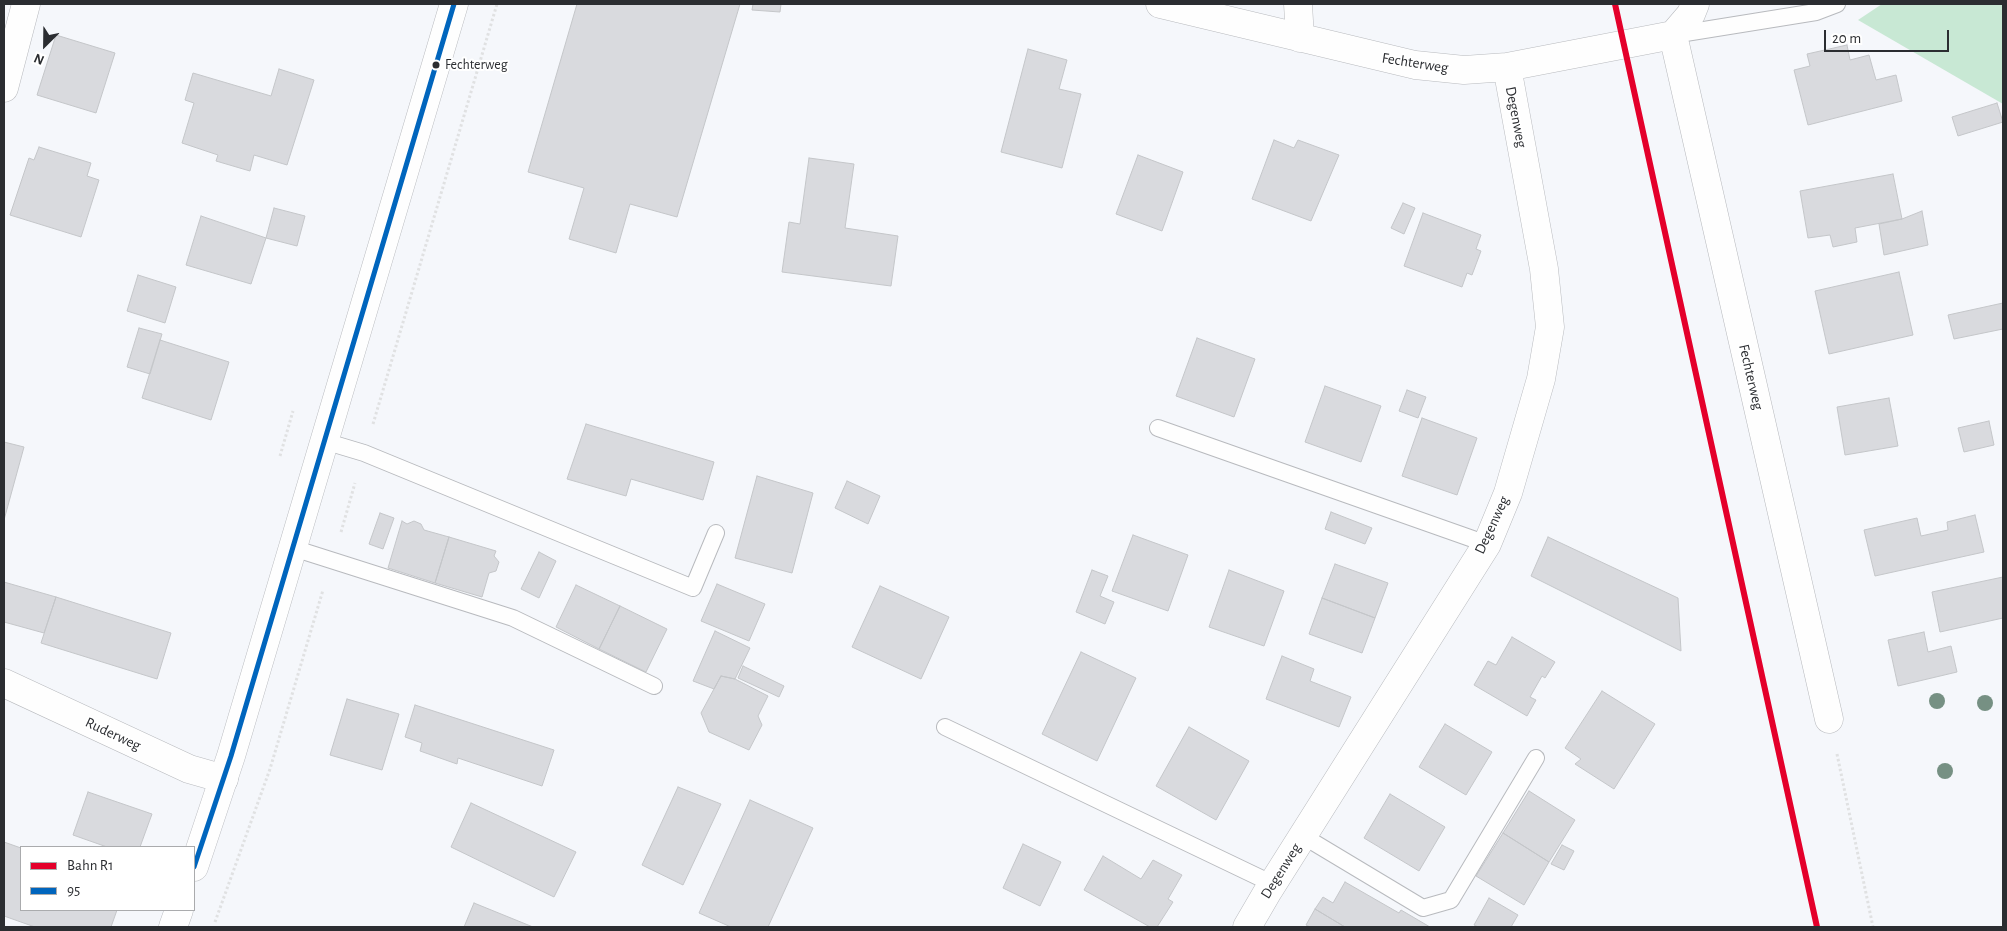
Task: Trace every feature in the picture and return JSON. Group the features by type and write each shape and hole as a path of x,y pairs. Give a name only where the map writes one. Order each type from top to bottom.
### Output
{"street":[{"path":"4,88 26,4"},
{"path":"195,864 224,779 454,4"},
{"name":"Fechterweg","path":"1160,4 1415,65 1464,70 1507,67 1674,35 1829,719"},
{"path":"1298,4 1300,38"},
{"path":"1674,35 1695,4"},
{"name":"Degenweg","path":"1247,927 1487,544 1510,484 1540,379 1550,327 1544,269 1507,67"},
{"name":"Ruderweg","path":"4,683 189,769 224,779"},
{"path":"173,927 179,911"}],"lane":[{"path":"1674,35 1816,12 1837,4"},
{"path":"1158,428 1487,544"},
{"path":"324,441 364,453 694,588 716,533"},
{"path":"293,548 513,618 654,686"},
{"path":"945,727 1273,884"},
{"path":"1303,836 1423,908 1451,900 1536,758"}],"path":[{"path":"1829,719 1874,927"}],"green space":[{"path":"1882,4 2003,4 2003,104 1858,20"}],"building":[{"path":"577,4 740,4 677,217 630,204 616,253 569,239 584,188 528,172"},
{"path":"753,4 781,4 780,12 752,10"},
{"path":"56,35 115,53 96,113 37,95"},
{"path":"1847,45 1850,60 1869,55 1876,80 1896,75 1902,101 1808,125 1794,70 1810,66 1807,54"},
{"path":"1028,49 1067,60 1059,89 1081,94 1062,168 1001,152"},
{"path":"279,69 314,80 287,165 254,155 250,171 216,161 218,155 182,143 194,103 185,100 193,73 271,96"},
{"path":"1997,103 2003,122 1958,136 1952,117"},
{"path":"1274,140 1294,148 1298,140 1339,155 1311,221 1252,199"},
{"path":"39,147 91,163 87,176 99,180 81,237 10,215 29,158 34,160"},
{"path":"1138,155 1183,172 1162,231 1116,214"},
{"path":"809,158 854,164 845,228 898,236 891,286 782,272 789,222 800,224"},
{"path":"1893,174 1902,219 1855,228 1857,242 1833,247 1830,235 1808,238 1800,191"},
{"path":"1403,203 1415,208 1404,234 1391,228"},
{"path":"274,208 305,216 297,246 266,238"},
{"path":"1922,211 1928,245 1884,255 1879,224 1902,219"},
{"path":"1423,213 1481,235 1476,249 1481,251 1472,275 1467,273 1462,287 1404,266"},
{"path":"201,216 266,238 251,284 186,265"},
{"path":"1899,272 1913,335 1829,354 1815,291"},
{"path":"138,275 176,287 165,323 127,311"},
{"path":"2003,303 2003,329 1954,339 1948,315"},
{"path":"139,328 162,334 150,374 127,367"},
{"path":"1197,338 1255,359 1234,417 1176,396"},
{"path":"160,340 229,362 211,420 142,398"},
{"path":"1325,386 1381,406 1361,462 1305,442"},
{"path":"1407,390 1426,397 1418,418 1399,411"},
{"path":"1889,398 1898,446 1845,455 1837,407"},
{"path":"1422,418 1477,438 1457,495 1402,476"},
{"path":"1989,421 1994,445 1964,452 1958,428"},
{"path":"586,424 714,462 703,500 631,479 626,496 567,479"},
{"path":"4,442 24,447 4,520"},
{"path":"757,476 813,493 792,573 735,558"},
{"path":"847,481 880,496 868,524 835,508"},
{"path":"1331,512 1372,528 1365,544 1325,529"},
{"path":"380,513 394,518 383,549 369,544"},
{"path":"1975,515 1984,552 1875,576 1864,530 1917,518 1921,536 1948,530 1947,522"},
{"path":"402,521 407,524 414,521 421,524 424,530 449,537 435,583 388,568"},
{"path":"1133,535 1188,555 1168,611 1112,591"},
{"path":"449,537 496,551 494,556 499,562 496,571 489,573 482,597 435,583"},
{"path":"1548,537 1678,598 1681,651 1531,576"},
{"path":"539,552 556,561 539,598 521,589"},
{"path":"1335,564 1388,583 1375,618 1322,598"},
{"path":"1092,570 1108,576 1100,596 1114,602 1105,624 1076,612"},
{"path":"1229,570 1284,591 1264,646 1209,627"},
{"path":"2003,577 2003,618 1940,632 1932,592"},
{"path":"4,582 56,597 44,633 4,622"},
{"path":"717,584 765,604 749,641 701,621"},
{"path":"576,585 620,606 599,649 556,627"},
{"path":"880,586 949,617 921,679 852,647"},
{"path":"56,597 171,633 157,679 41,643"},
{"path":"1322,598 1375,618 1362,653 1309,634"},
{"path":"620,606 667,629 646,672 599,649"},
{"path":"715,631 750,648 735,679 721,676 714,689 693,681"},
{"path":"1924,632 1928,652 1951,646 1957,672 1898,686 1888,640"},
{"path":"1512,637 1555,662 1545,678 1542,676 1530,697 1536,700 1527,716 1474,685 1488,661 1496,665"},
{"path":"1081,652 1136,678 1097,761 1042,734"},
{"path":"1282,656 1314,669 1310,681 1351,697 1339,727 1266,699"},
{"path":"743,666 784,686 779,697 738,678"},
{"path":"721,676 735,679 768,696 758,716 762,725 749,750 709,732 701,713"},
{"path":"1602,691 1655,724 1614,789 1575,764 1581,759 1565,748"},
{"path":"347,699 399,714 382,770 330,755"},
{"path":"415,705 554,750 542,786 458,758 457,764 420,751 422,743 405,737"},
{"path":"1445,724 1492,752 1466,795 1419,767"},
{"path":"1189,727 1249,761 1216,820 1156,786"},
{"path":"678,787 721,804 683,885 642,865"},
{"path":"1529,791 1575,820 1549,862 1503,833"},
{"path":"88,792 152,814 140,846 104,846 73,835"},
{"path":"1390,794 1445,827 1419,871 1364,838"},
{"path":"750,800 813,828 768,927 731,927 699,913"},
{"path":"471,803 576,852 554,897 451,847"},
{"path":"1503,833 1549,862 1524,905 1476,876"},
{"path":"4,842 20,848 20,911 117,911 111,927 35,927 4,916"},
{"path":"1023,844 1061,862 1040,906 1003,888"},
{"path":"1562,845 1574,851 1564,870 1551,864"},
{"path":"1103,856 1141,879 1153,860 1182,875 1168,899 1173,902 1157,927 1150,927 1084,890"},
{"path":"1345,882 1399,913 1401,910 1430,927 1345,927 1315,909 1323,897 1333,903"},
{"path":"1489,898 1518,915 1511,927 1478,927 1474,925"},
{"path":"474,903 533,927 464,927"},
{"path":"1315,909 1345,927 1310,927 1306,925"}],"rail line":[{"name":"R1","path":"1615,4 1817,927"}],"transit line":[{"name":"95","path":"195,864 231,756 454,4"}],"place":[{"name":"Fechterweg","path":"436,65"}]}
